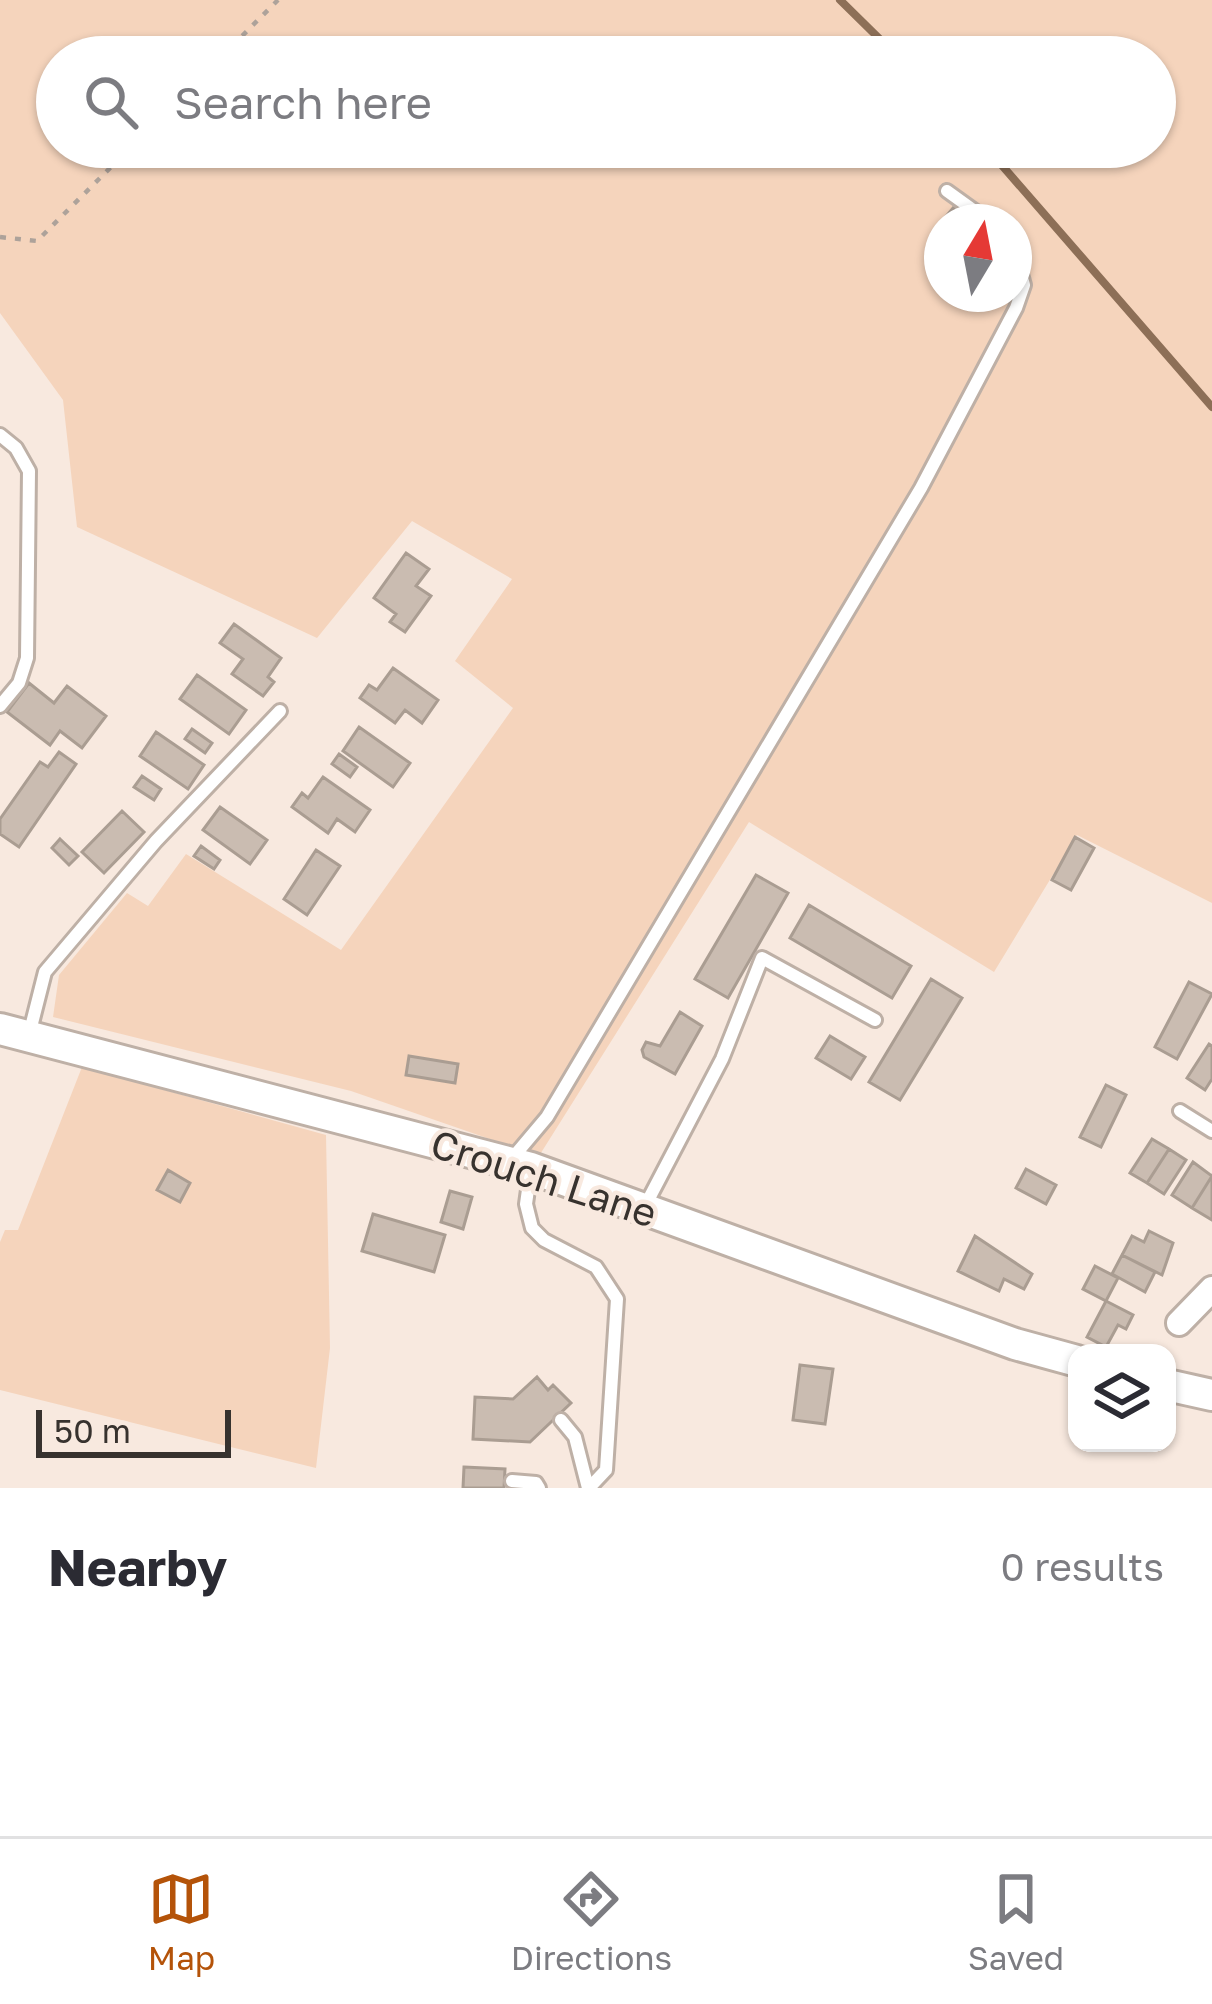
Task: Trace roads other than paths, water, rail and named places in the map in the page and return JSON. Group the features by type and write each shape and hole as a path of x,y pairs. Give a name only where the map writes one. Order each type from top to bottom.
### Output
{"street":[{"name":"Crouch Lane","path":"14,1033 520,1165 1015,1345 1068,1359"},
{"path":"1179,1323 1212,1289"},
{"path":"1176,1387 1212,1395"}],"lane":[{"path":"947,191 965,204"},
{"path":"588,1488 606,1470 616,1299 596,1267 544,1240 532,1228 520,1165 921,488 1014,312"},
{"path":"0,436 16,448 29,471 26,658 19,683 0,706"},
{"path":"14,1033 45,972 156,841 280,711"},
{"path":"644,1209 722,1059 761,958 874,1020"},
{"path":"1180,1111 1212,1131"},
{"path":"561,1420 575,1437 588,1488"},
{"path":"512,1481 539,1488"}],"waterway":[{"path":"840,0 877,36"},
{"path":"1004,168 1212,407"}]}
